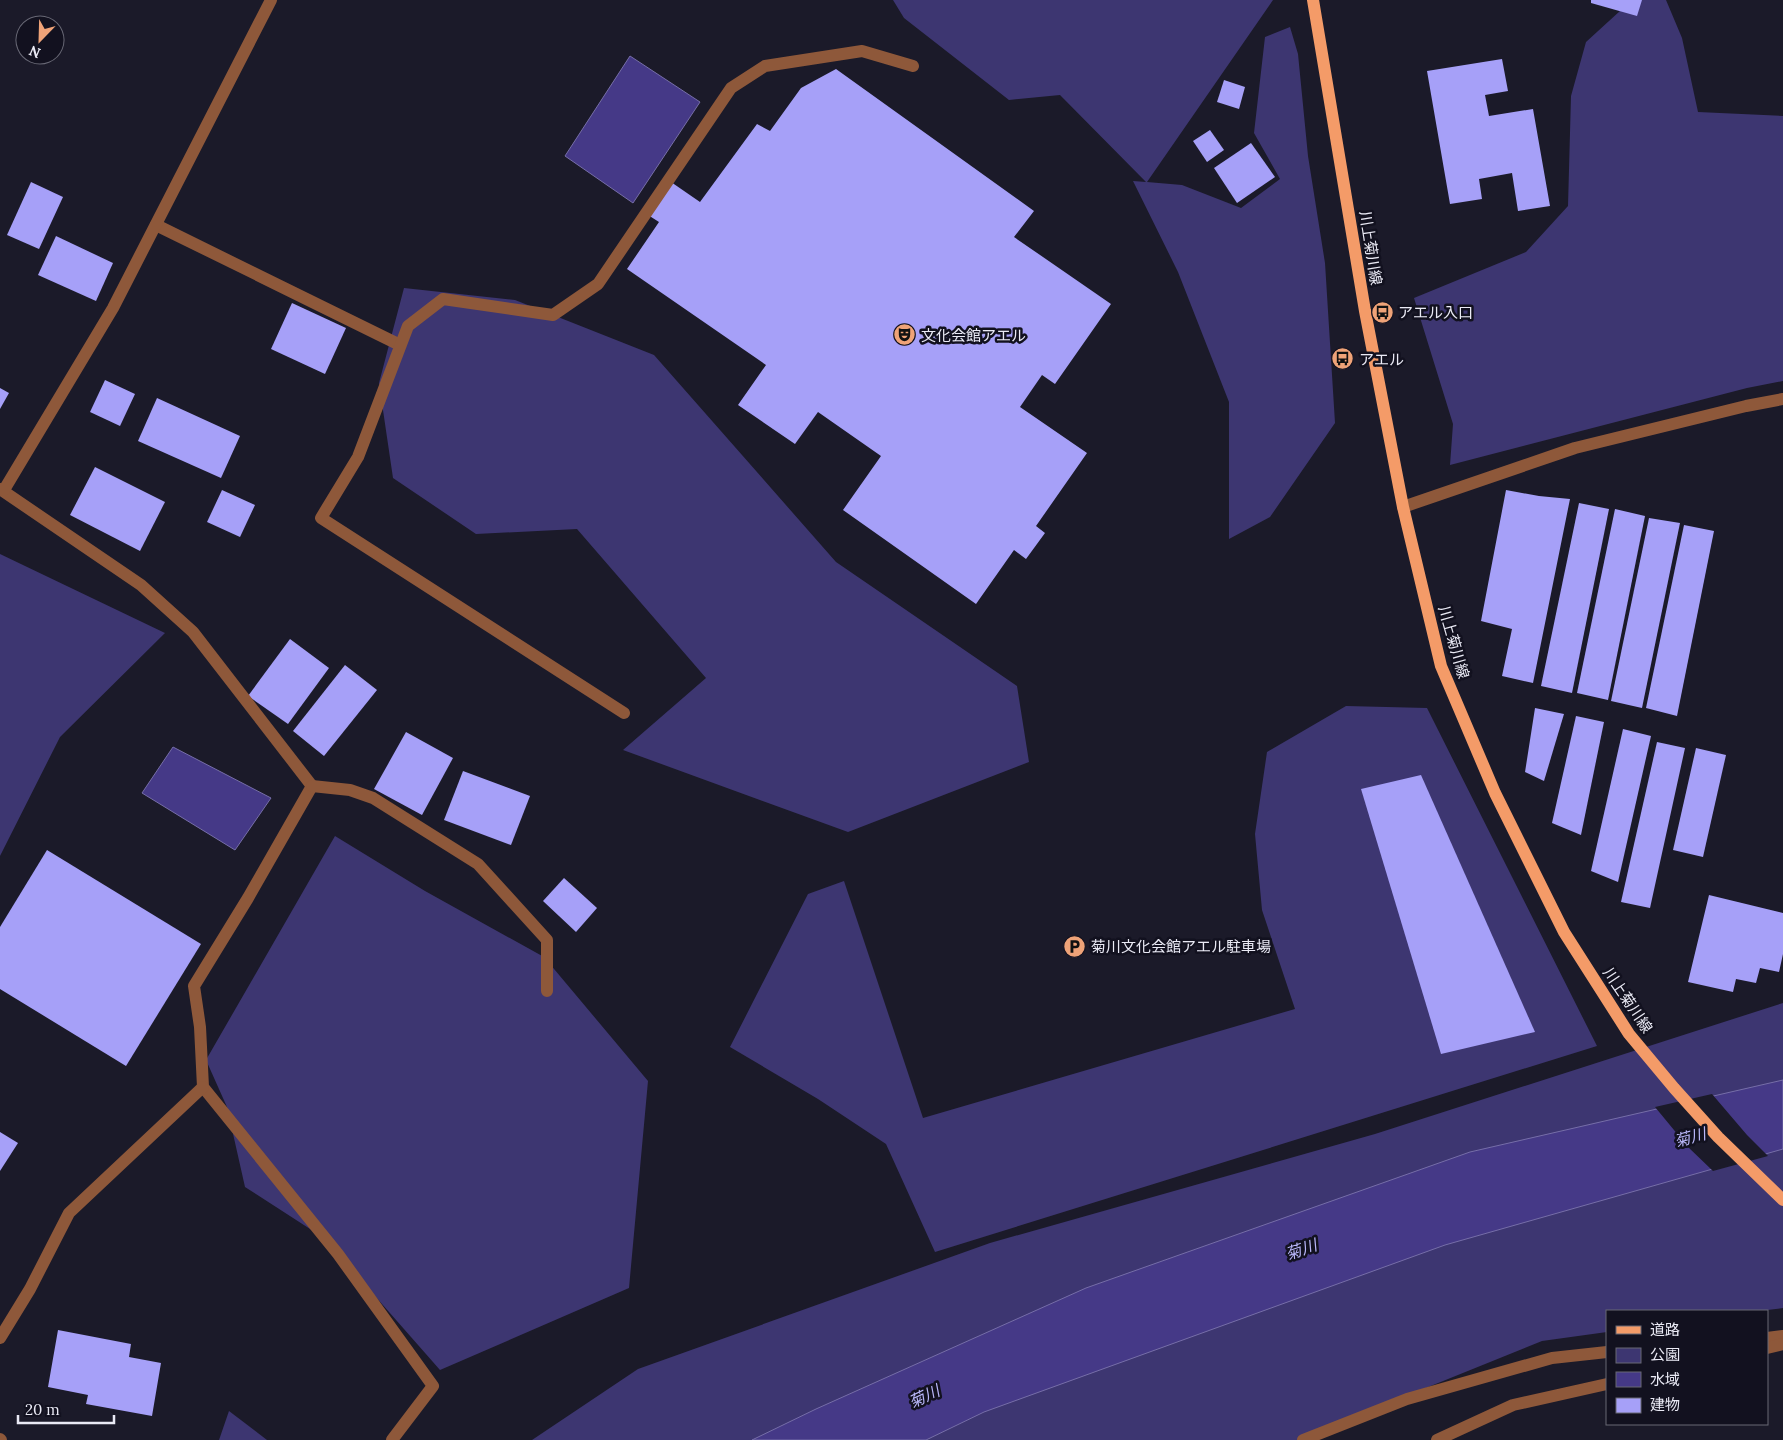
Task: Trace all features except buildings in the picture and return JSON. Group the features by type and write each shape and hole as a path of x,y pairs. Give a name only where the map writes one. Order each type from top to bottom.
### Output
{"main road":[{"name":"川上菊川線","path":"1313,0 1365,311 1403,507 1441,666 1495,793 1564,932 1629,1034 1718,1137 1783,1200"}],"street":[{"path":"271,0 113,308 2,489 141,585 193,632 312,786 350,790 372,798 478,864 547,940 547,990"},
{"path":"624,713 321,518 358,457 408,326 443,299 553,315 598,284 731,88 765,66 862,51 913,66"},
{"path":"156,225 400,345"},
{"path":"1403,507 1575,448 1746,406 1783,399"},
{"path":"312,786 248,898 194,986 200,1027 204,1087 338,1254 433,1386 392,1440"},
{"path":"0,1338 30,1288 69,1213 204,1087"},
{"path":"1768,1338 1783,1336"},
{"path":"1768,1348 1783,1344"},
{"path":"1302,1440 1406,1399 1552,1358 1606,1352"},
{"path":"1437,1440 1513,1405 1606,1384"}],"green space":[{"path":"893,0 1273,0 1147,182 1182,185 1241,208 1280,179 1254,133 1265,37 1290,27 1298,54 1308,156 1325,263 1335,423 1270,517 1229,539 1229,402 1178,272 1133,181 1146,182 1060,95 1009,100 904,18"},
{"path":"1632,0 1666,0 1682,38 1698,112 1783,116 1783,381 1747,388 1450,465 1453,424 1414,298 1526,252 1568,206 1571,96 1586,42"},
{"path":"404,288 515,300 654,355 836,562 1017,686 1029,762 848,832 623,750 706,678 577,529 476,534 393,478 379,383"},
{"path":"0,554 165,633 60,737 0,856"},
{"path":"1346,706 1427,708 1597,1046 935,1252 886,1144 818,1099 730,1047 808,894 844,881 923,1118 1295,1009 1262,910 1255,834 1267,752"},
{"path":"335,836 425,891 544,957 648,1081 629,1288 440,1370 324,1238 245,1187 227,1107 206,1060"},
{"path":"1783,1003 1783,1308 1767,1310 1606,1310 1606,1332 1542,1341 1297,1440 532,1440 638,1369 990,1243 1375,1134"},
{"path":"229,1411 267,1440 219,1440"}],"water":[{"path":"630,56 700,102 633,203 565,156"},
{"path":"173,747 271,798 235,850 142,793"},
{"name":"菊川","path":"1783,1080 1783,1149 1445,1245 984,1412 926,1440 752,1440 816,1409 1086,1288 1470,1152"}],"pier":[{"path":"1712,1094 1747,1135 1768,1156 1713,1171 1688,1147 1655,1107"}],"place":[{"name":"アエル入口","path":"1382,312"},
{"name":"文化会館アエル","path":"905,335"},
{"name":"アエル","path":"1343,359"},
{"name":"菊川文化会館アエル駐車場","path":"1075,946"}]}
